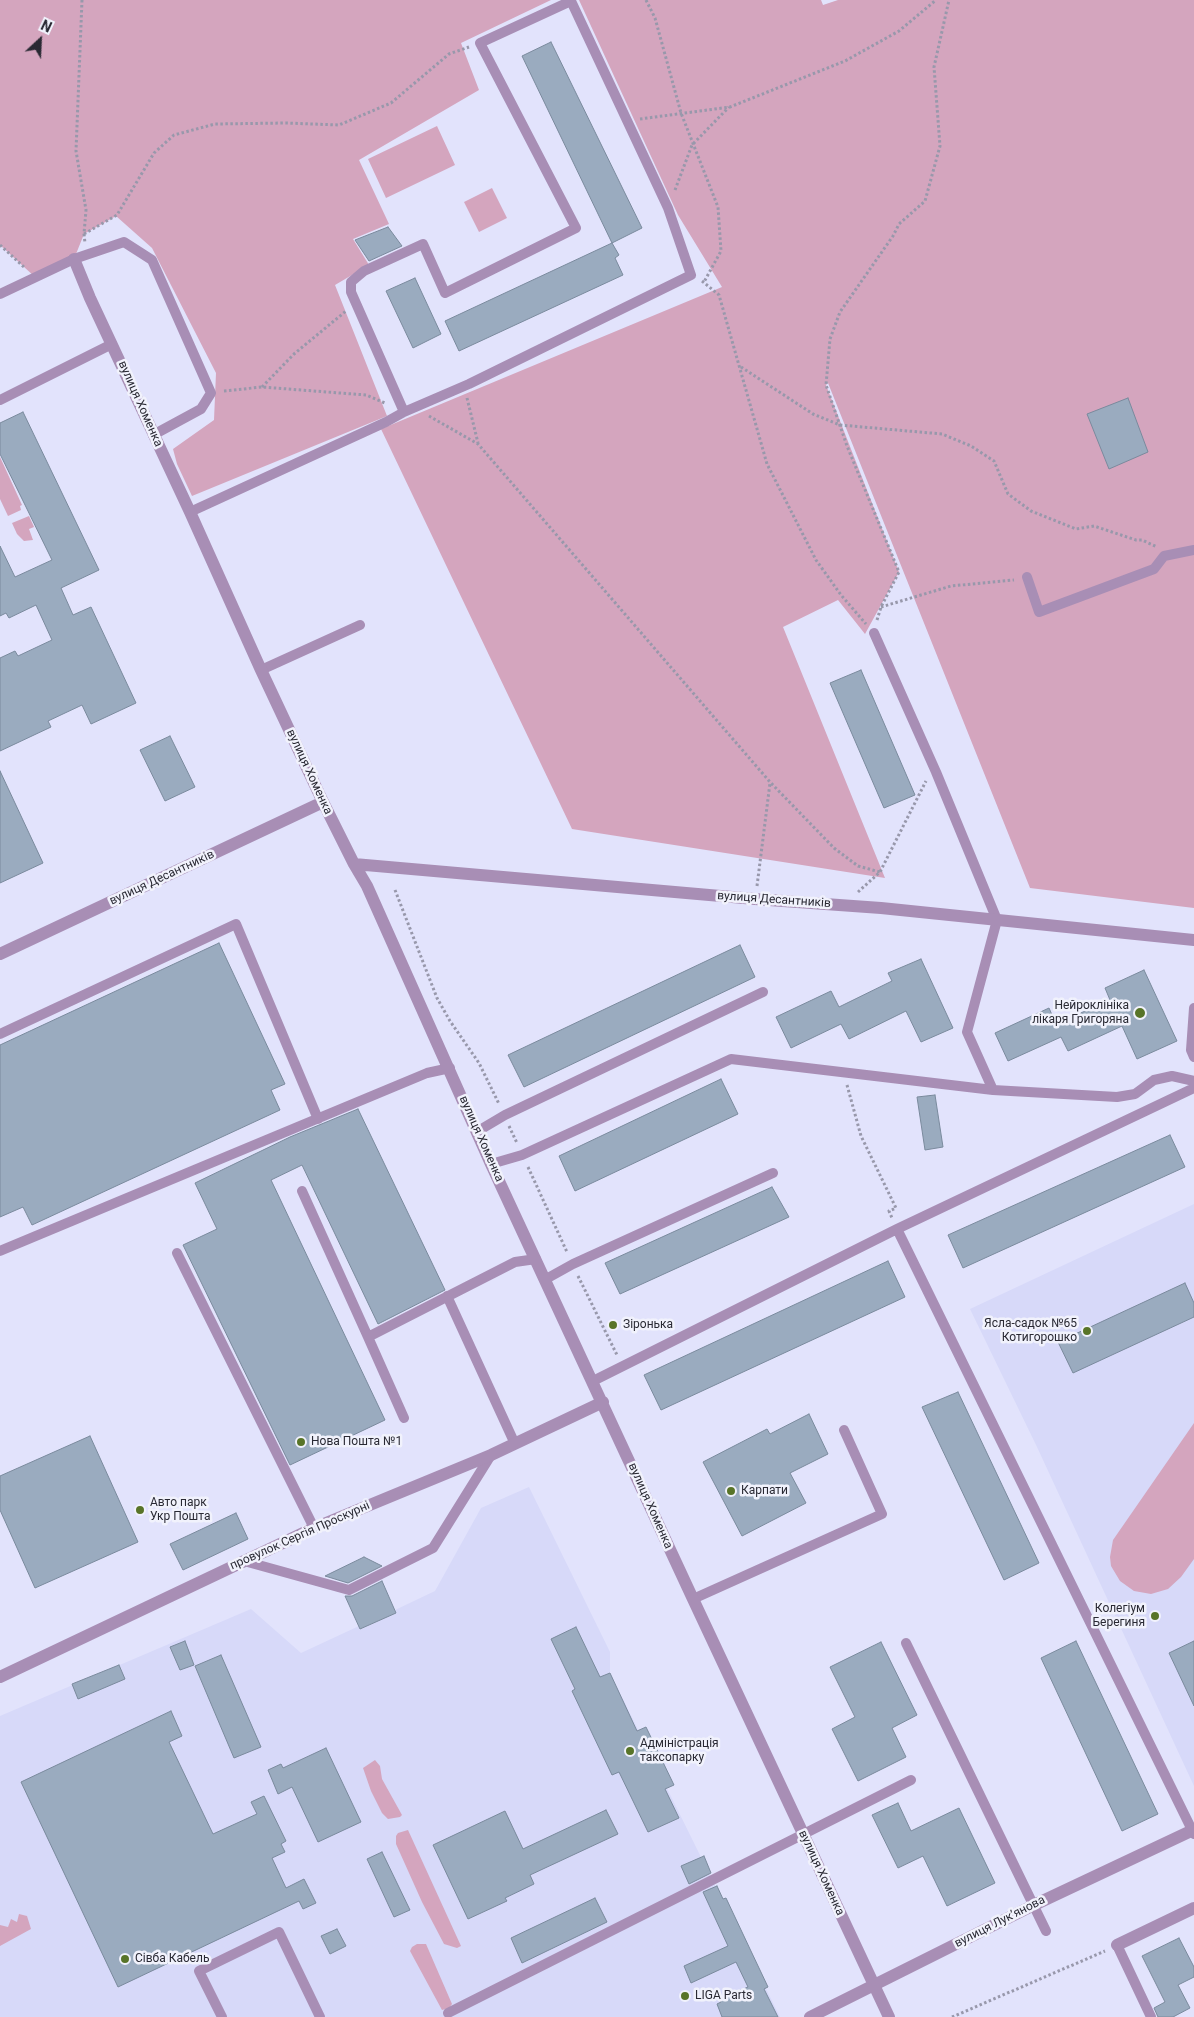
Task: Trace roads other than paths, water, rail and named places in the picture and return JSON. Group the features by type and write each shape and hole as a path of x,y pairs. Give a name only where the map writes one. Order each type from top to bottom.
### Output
{"street":[{"name":"вулиця Хоменка","path":"80,257 90,298 261,670 323,802 367,886 492,1164 692,1599 890,2017"},
{"name":"вулиця Десантників","path":"0,954 323,802"},
{"name":"вулиця Десантників","path":"354,864 843,905 1194,940"},
{"name":"провулок Сергія Проскурні","path":"0,1677 314,1528 491,1455 603,1402"},
{"name":"вулиця Лукʼянова","path":"810,2017 1034,1905 1192,1833"},
{"path":"1117,1945 1194,1908"}],"lane":[{"path":"190,512 404,412 469,384 691,275 668,208 571,1 480,43 576,228 445,293 423,244 357,276 351,282 351,292 404,412"},
{"path":"0,294 80,257 124,242 152,260 211,393 201,409 153,435"},
{"path":"0,400 112,344"},
{"path":"1027,577 1040,612 1154,569 1164,556 1194,550"},
{"path":"261,670 360,625"},
{"path":"874,633 933,766 997,920 967,1032 993,1090"},
{"path":"0,1034 236,924 318,1119"},
{"path":"478,1131 504,1115 763,992"},
{"path":"1194,1008 1191,1050 1194,1057"},
{"path":"492,1164 522,1155 730,1059 993,1090 1117,1097 1135,1094 1154,1080 1172,1076 1194,1081"},
{"path":"0,1251 427,1073 450,1068"},
{"path":"593,1382 897,1229 1194,1088"},
{"path":"546,1279 573,1264 773,1173"},
{"path":"302,1190 404,1418"},
{"path":"897,1229 1192,1833"},
{"path":"177,1253 314,1528"},
{"path":"368,1337 515,1262 536,1259"},
{"path":"447,1296 515,1444"},
{"path":"692,1599 882,1514 844,1430"},
{"path":"244,1560 349,1590 433,1548 491,1455"},
{"path":"906,1643 1046,1931"},
{"path":"448,2013 911,1780"},
{"path":"222,2017 199,1971 279,1932 320,2017"},
{"path":"1117,1945 1151,2017"}],"place":[{"name":"Нейроклініка лікаря Григоряна","path":"1140,1013"},
{"name":"Зіронька","path":"613,1325"},
{"name":"Ясла-садок №65 Котигорошко","path":"1087,1331"},
{"name":"Нова Пошта №1","path":"301,1442"},
{"name":"Карпати","path":"731,1491"},
{"name":"Авто парк Укр Пошта","path":"140,1510"},
{"name":"Колегіум Берегиня","path":"1155,1616"},
{"name":"Адміністрація таксопарку","path":"630,1751"},
{"name":"Сівба Кабель","path":"125,1959"},
{"name":"LIGA Parts","path":"685,1996"}]}
